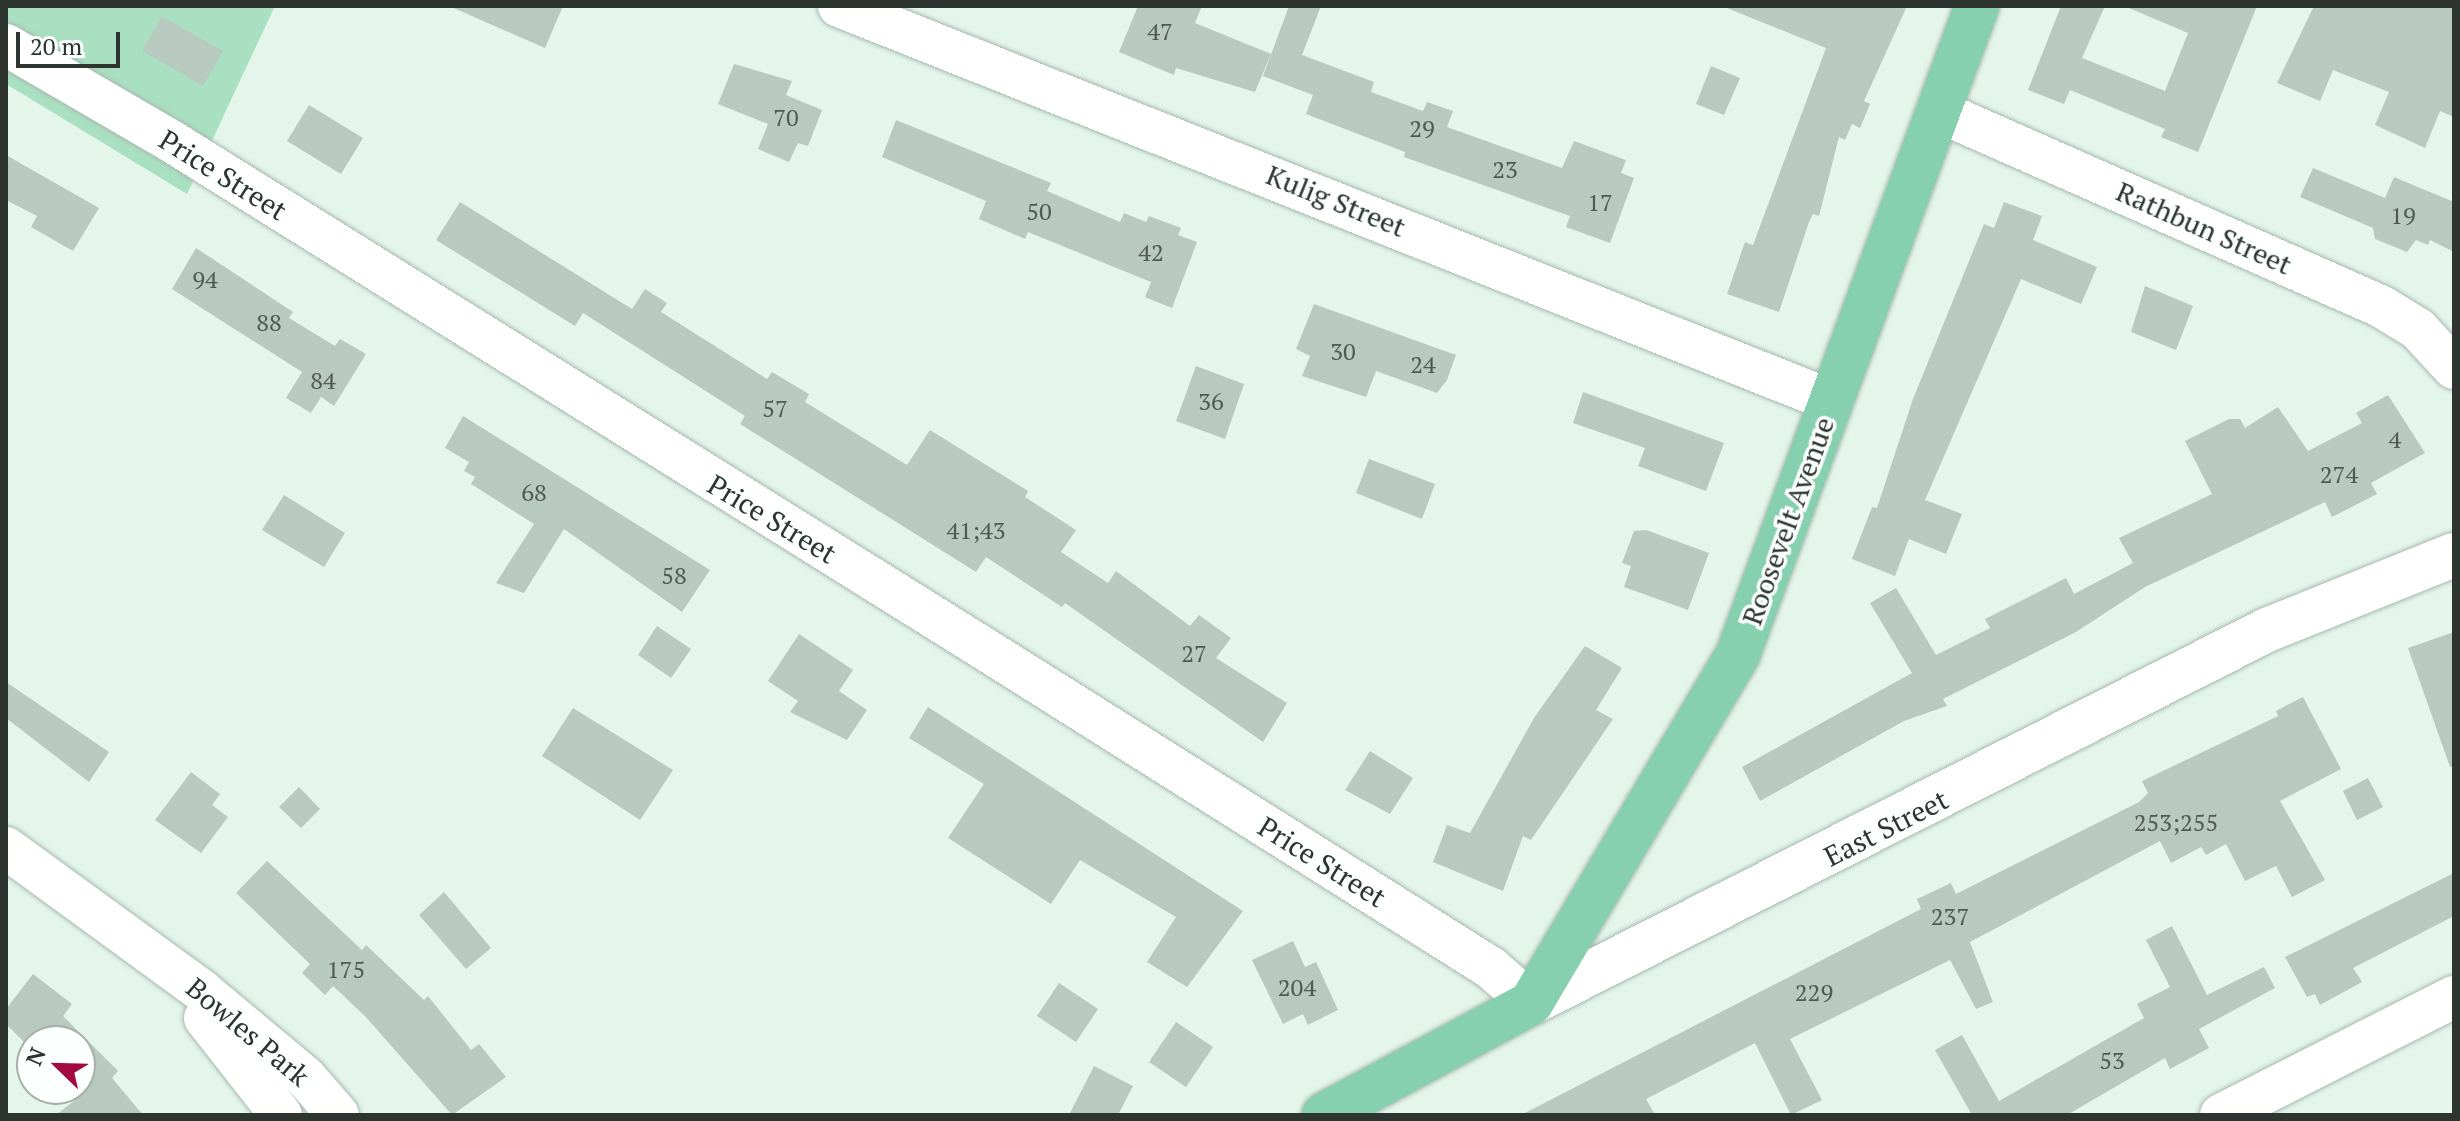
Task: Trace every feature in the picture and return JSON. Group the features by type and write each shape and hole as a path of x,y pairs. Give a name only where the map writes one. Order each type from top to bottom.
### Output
{"main road":[{"name":"Roosevelt Avenue","path":"1531,1003 1738,654 1977,6"},
{"name":"East Street","path":"1324,1115 1531,1003 2267,630 2454,555"}],"street":[{"name":"Kulig Street","path":"839,6 1832,401"},
{"name":"Price Street","path":"6,45 171,141 999,658 1491,968 1531,1003"},
{"name":"Rathbun Street","path":"1938,111 2382,307 2418,329 2454,368"},
{"name":"Bowles Park","path":"6,848 153,955 305,1077 338,1115"},
{"name":"Bowles Park","path":"153,955 281,1115"},
{"path":"2221,1115 2454,997"}],"green space":[{"path":"6,6 275,6 187,194 6,84"}],"building":[{"path":"449,6 563,6 545,48"},
{"path":"1138,6 1202,6 1195,23 1271,54 1255,92 1176,68 1174,75 1119,52"},
{"path":"1289,6 1321,6 1302,55 1374,82 1371,92 1423,111 1427,102 1453,111 1447,127 1562,168 1574,141 1626,160 1621,173 1634,178 1610,243 1566,227 1570,216 1404,157 1405,152 1306,114 1313,95 1263,76"},
{"path":"1722,6 1907,6 1864,101 1870,104 1860,128 1852,124 1845,140 1839,137 1819,216 1813,214 1809,222 1779,312 1727,294 1745,242 1753,245 1826,48"},
{"path":"2061,6 2105,6 2082,58 2165,91 2188,33 2124,6 2257,6 2198,152 2161,137 2165,129 2070,90 2064,104 2028,90"},
{"path":"2314,6 2454,6 2454,117 2440,111 2425,148 2375,125 2389,92 2333,70 2320,101 2277,83"},
{"path":"162,16 223,51 203,86 142,51"},
{"path":"734,64 792,81 786,95 822,110 808,146 798,143 789,162 758,149 768,124 718,104"},
{"path":"1711,66 1740,78 1724,115 1696,104"},
{"path":"309,105 363,138 341,174 287,141"},
{"path":"896,120 1051,183 1047,191 1120,222 1124,213 1146,222 1149,216 1181,228 1178,235 1197,242 1172,308 1145,297 1151,282 1028,232 1025,239 979,219 986,201 882,157"},
{"path":"6,155 99,208 73,251 31,227 37,216 6,200"},
{"path":"2313,168 2385,198 2394,177 2454,202 2454,252 2430,240 2428,245 2416,240 2407,252 2375,239 2373,228 2300,197"},
{"path":"460,202 632,309 645,289 667,303 661,312 767,379 772,372 809,394 805,402 907,465 930,430 1028,491 1025,497 1076,530 1061,552 1108,583 1116,571 1190,626 1199,615 1231,638 1216,658 1287,703 1263,742 1065,603 1062,607 986,557 976,572 740,424 745,416 583,313 575,326 436,240"},
{"path":"2004,202 2042,216 2033,240 2097,267 2081,304 2021,279 1925,500 1962,514 1946,554 1909,539 1895,576 1852,559 1872,507 1877,508 1913,399 1984,224 1994,228"},
{"path":"196,248 293,312 289,318 335,346 340,339 366,354 334,406 321,397 311,413 286,398 302,372 172,289"},
{"path":"2145,286 2193,306 2176,350 2131,332"},
{"path":"1314,304 1456,355 1447,380 1437,393 1376,371 1366,397 1302,376 1310,356 1296,349"},
{"path":"1196,366 1244,384 1225,439 1176,421"},
{"path":"1583,392 1724,443 1706,491 1638,466 1645,448 1573,423"},
{"path":"2388,395 2425,453 2371,483 2377,494 2332,517 2325,502 2145,587 2076,632 1943,699 1947,706 1904,721 1760,801 1742,767 1912,673 1870,603 1896,588 1936,655 1990,628 1985,619 2066,578 2074,594 2133,563 2119,538 2212,494 2185,441 2229,419 2240,419 2245,428 2278,407 2308,451 2362,423 2356,413"},
{"path":"463,416 710,570 682,612 564,529 524,593 496,583 534,524 471,484 475,477 464,471 469,462 445,448"},
{"path":"1369,459 1435,484 1422,519 1356,493"},
{"path":"284,495 345,533 324,567 262,530"},
{"path":"1646,530 1709,553 1688,610 1624,587 1631,566 1622,563 1634,531"},
{"path":"657,626 691,649 671,678 638,655"},
{"path":"2454,632 2454,766 2450,767 2408,648"},
{"path":"799,634 853,670 839,691 867,710 847,740 790,712 798,701 768,681"},
{"path":"1585,646 1622,668 1596,710 1613,719 1531,840 1523,836 1503,891 1433,862 1447,825 1470,833 1534,718"},
{"path":"6,682 109,752 89,782 6,718"},
{"path":"2303,697 2341,769 2280,801 2325,880 2292,897 2276,866 2245,881 2226,844 2206,855 2201,847 2171,863 2160,841 1970,942 1993,1002 1976,1009 1950,960 1790,1039 1822,1100 1791,1115 1755,1043 1646,1099 1655,1115 1521,1115 1921,909 1917,899 1951,883 1956,894 2139,802 2148,793 2142,781 2278,716 2276,711"},
{"path":"928,707 1243,911 1187,987 1147,962 1176,917 1080,860 1051,904 948,838 984,784 909,738"},
{"path":"573,708 673,770 640,820 542,756"},
{"path":"1370,751 1413,778 1390,814 1345,790"},
{"path":"191,772 220,794 212,805 228,817 201,853 155,820"},
{"path":"2368,778 2383,807 2357,820 2343,791"},
{"path":"299,787 320,809 301,828 279,807"},
{"path":"267,861 362,950 366,945 424,1000 428,996 471,1050 479,1044 506,1077 452,1115 365,1016 333,986 325,995 302,973 310,964 236,893"},
{"path":"2454,873 2454,916 2353,968 2362,982 2320,1005 2315,994 2307,997 2285,957"},
{"path":"444,892 491,948 466,969 419,915"},
{"path":"2172,926 2207,995 2264,967 2275,988 2199,1029 2209,1048 2170,1069 2165,1058 2067,1115 1972,1115 1935,1050 1962,1035 1999,1101 2144,1018 2137,1004 2170,987 2146,940"},
{"path":"1293,941 1305,967 1316,962 1338,1010 1308,1025 1303,1014 1283,1024 1252,960"},
{"path":"33,974 72,1004 63,1016 72,1025 16,1025 16,1034 6,1024 6,1009"},
{"path":"1059,983 1098,1009 1076,1042 1037,1016"},
{"path":"1176,1022 1213,1047 1186,1087 1149,1062"},
{"path":"96,1049 118,1071 112,1078 143,1115 56,1115 69,1105 96,1105"},
{"path":"1094,1066 1133,1086 1118,1115 1069,1115"}]}
